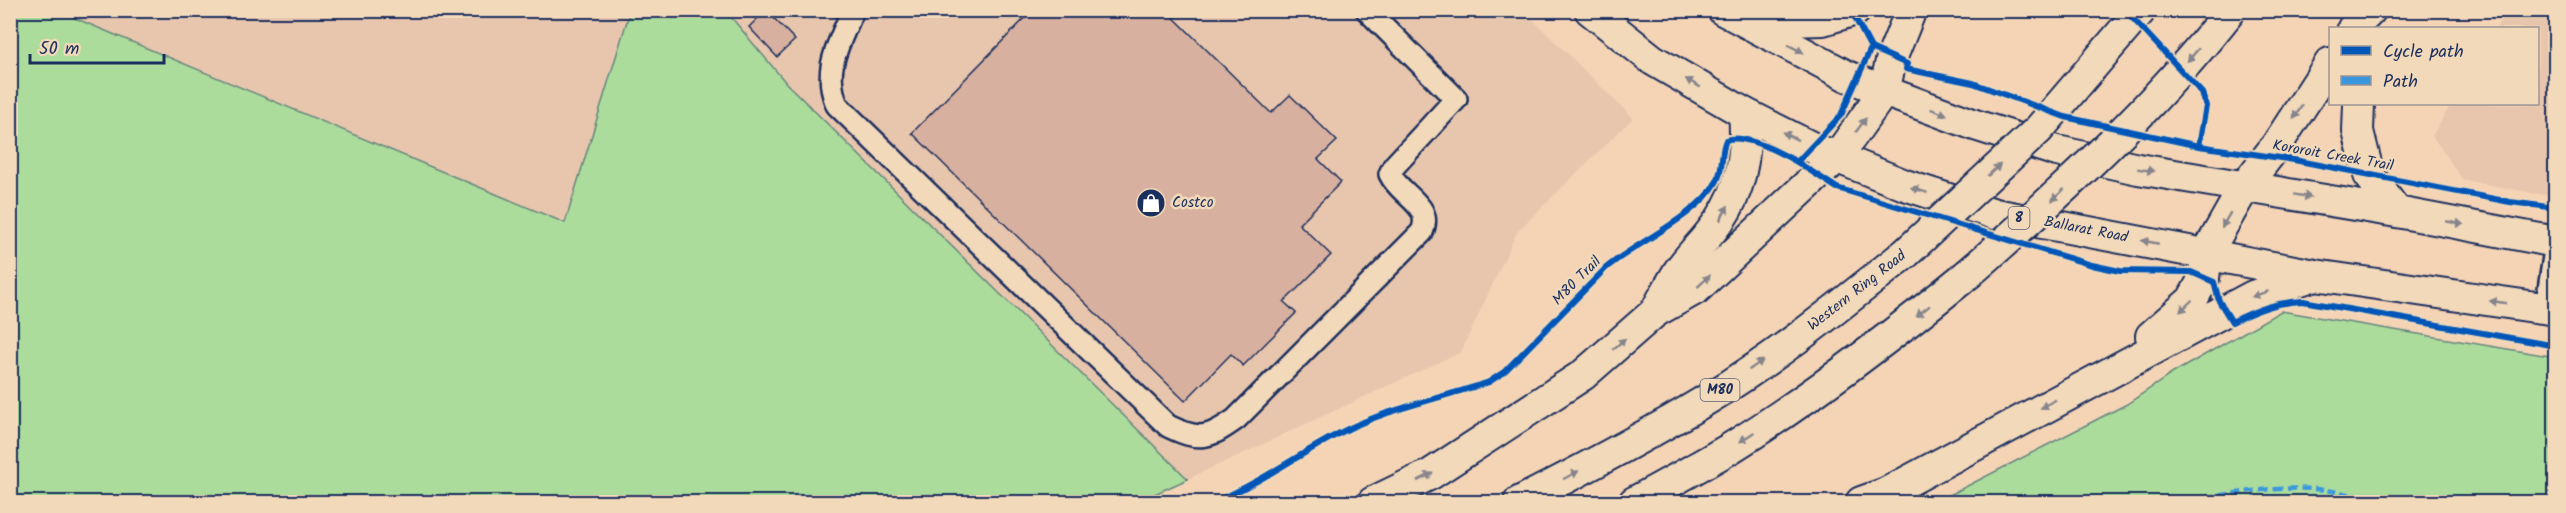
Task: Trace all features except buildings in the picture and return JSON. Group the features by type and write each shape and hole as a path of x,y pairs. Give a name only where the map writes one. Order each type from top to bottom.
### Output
{"highway":[{"name":"Ballarat Road","path":"1590,10 1653,60 1744,113 1837,157 1905,185 1995,214 2315,275 2551,310"},
{"path":"1734,16 1813,21 1856,10"},
{"path":"1373,502 1431,474 1583,375 1655,312 1696,289 1837,157 1884,91 1892,57 1911,10"},
{"name":"Western Ring Road","path":"1519,502 1596,462 1712,396 1813,326 1906,253 2039,129 2141,10"},
{"path":"1634,502 1730,448 1813,393 1904,326 1968,274 2056,197 2138,116 2231,10"},
{"path":"2354,27 2371,10"},
{"path":"2382,27 2385,10"},
{"path":"1734,16 1847,76 1975,125 2057,151 2138,169 2397,212 2556,242"},
{"path":"2099,376 2192,300 2204,278 2207,253 2245,186 2276,146 2329,66"},
{"path":"2359,105 2358,131 2369,175 2397,212"},
{"path":"1655,312 1679,271 1716,227 1737,186 1746,152 1744,113"},
{"path":"1861,502 1886,493 2099,376 2253,296 2315,275"}],"lane":[{"path":"853,10 830,71 831,89 837,105 1168,426 1185,434 1203,437 1216,433 1236,420 1422,232 1426,222 1425,213 1394,182 1390,174 1394,166 1456,99 1367,10"},
{"path":"2551,310 2556,242"}],"shaded area":[{"path":"58,11 630,11 565,224"},
{"path":"726,11 1524,11 1633,118 1517,232 1461,352 1188,479 787,84"},
{"path":"2507,11 2555,11 2555,197 2463,180 2432,136 2450,105 2539,105 2539,27 2497,27"}],"green space":[{"path":"10,11 58,11 565,223 630,11 726,11 787,84 1188,479 1137,502 29,502 11,495"},
{"path":"2281,311 2555,357 2555,502 1936,502 2127,404 2173,373"}],"marked path":[{"path":"2180,502 2278,489 2327,490 2375,502"}],"cycle path":[{"name":"M80 Trail","path":"1214,502 1246,487 1322,442 1356,425 1393,411 1489,382 1504,372 1606,268 1682,217 1708,194 1719,176 1726,140 1742,139 1752,142 1797,162 1841,115 1871,48 1851,10"},
{"name":"Kororoit Creek Trail","path":"2125,10 2202,93 2206,106 2199,146 2294,160 2510,202 2556,208"},
{"path":"1871,48 1907,64 1906,69 1973,83 2065,117 2199,146"},
{"path":"1797,162 1837,188 2092,265 2120,271 2191,272 2214,282 2219,301 2232,322 2267,307 2303,301 2556,346"}],"place":[{"name":"Costco","path":"1151,203"}]}
